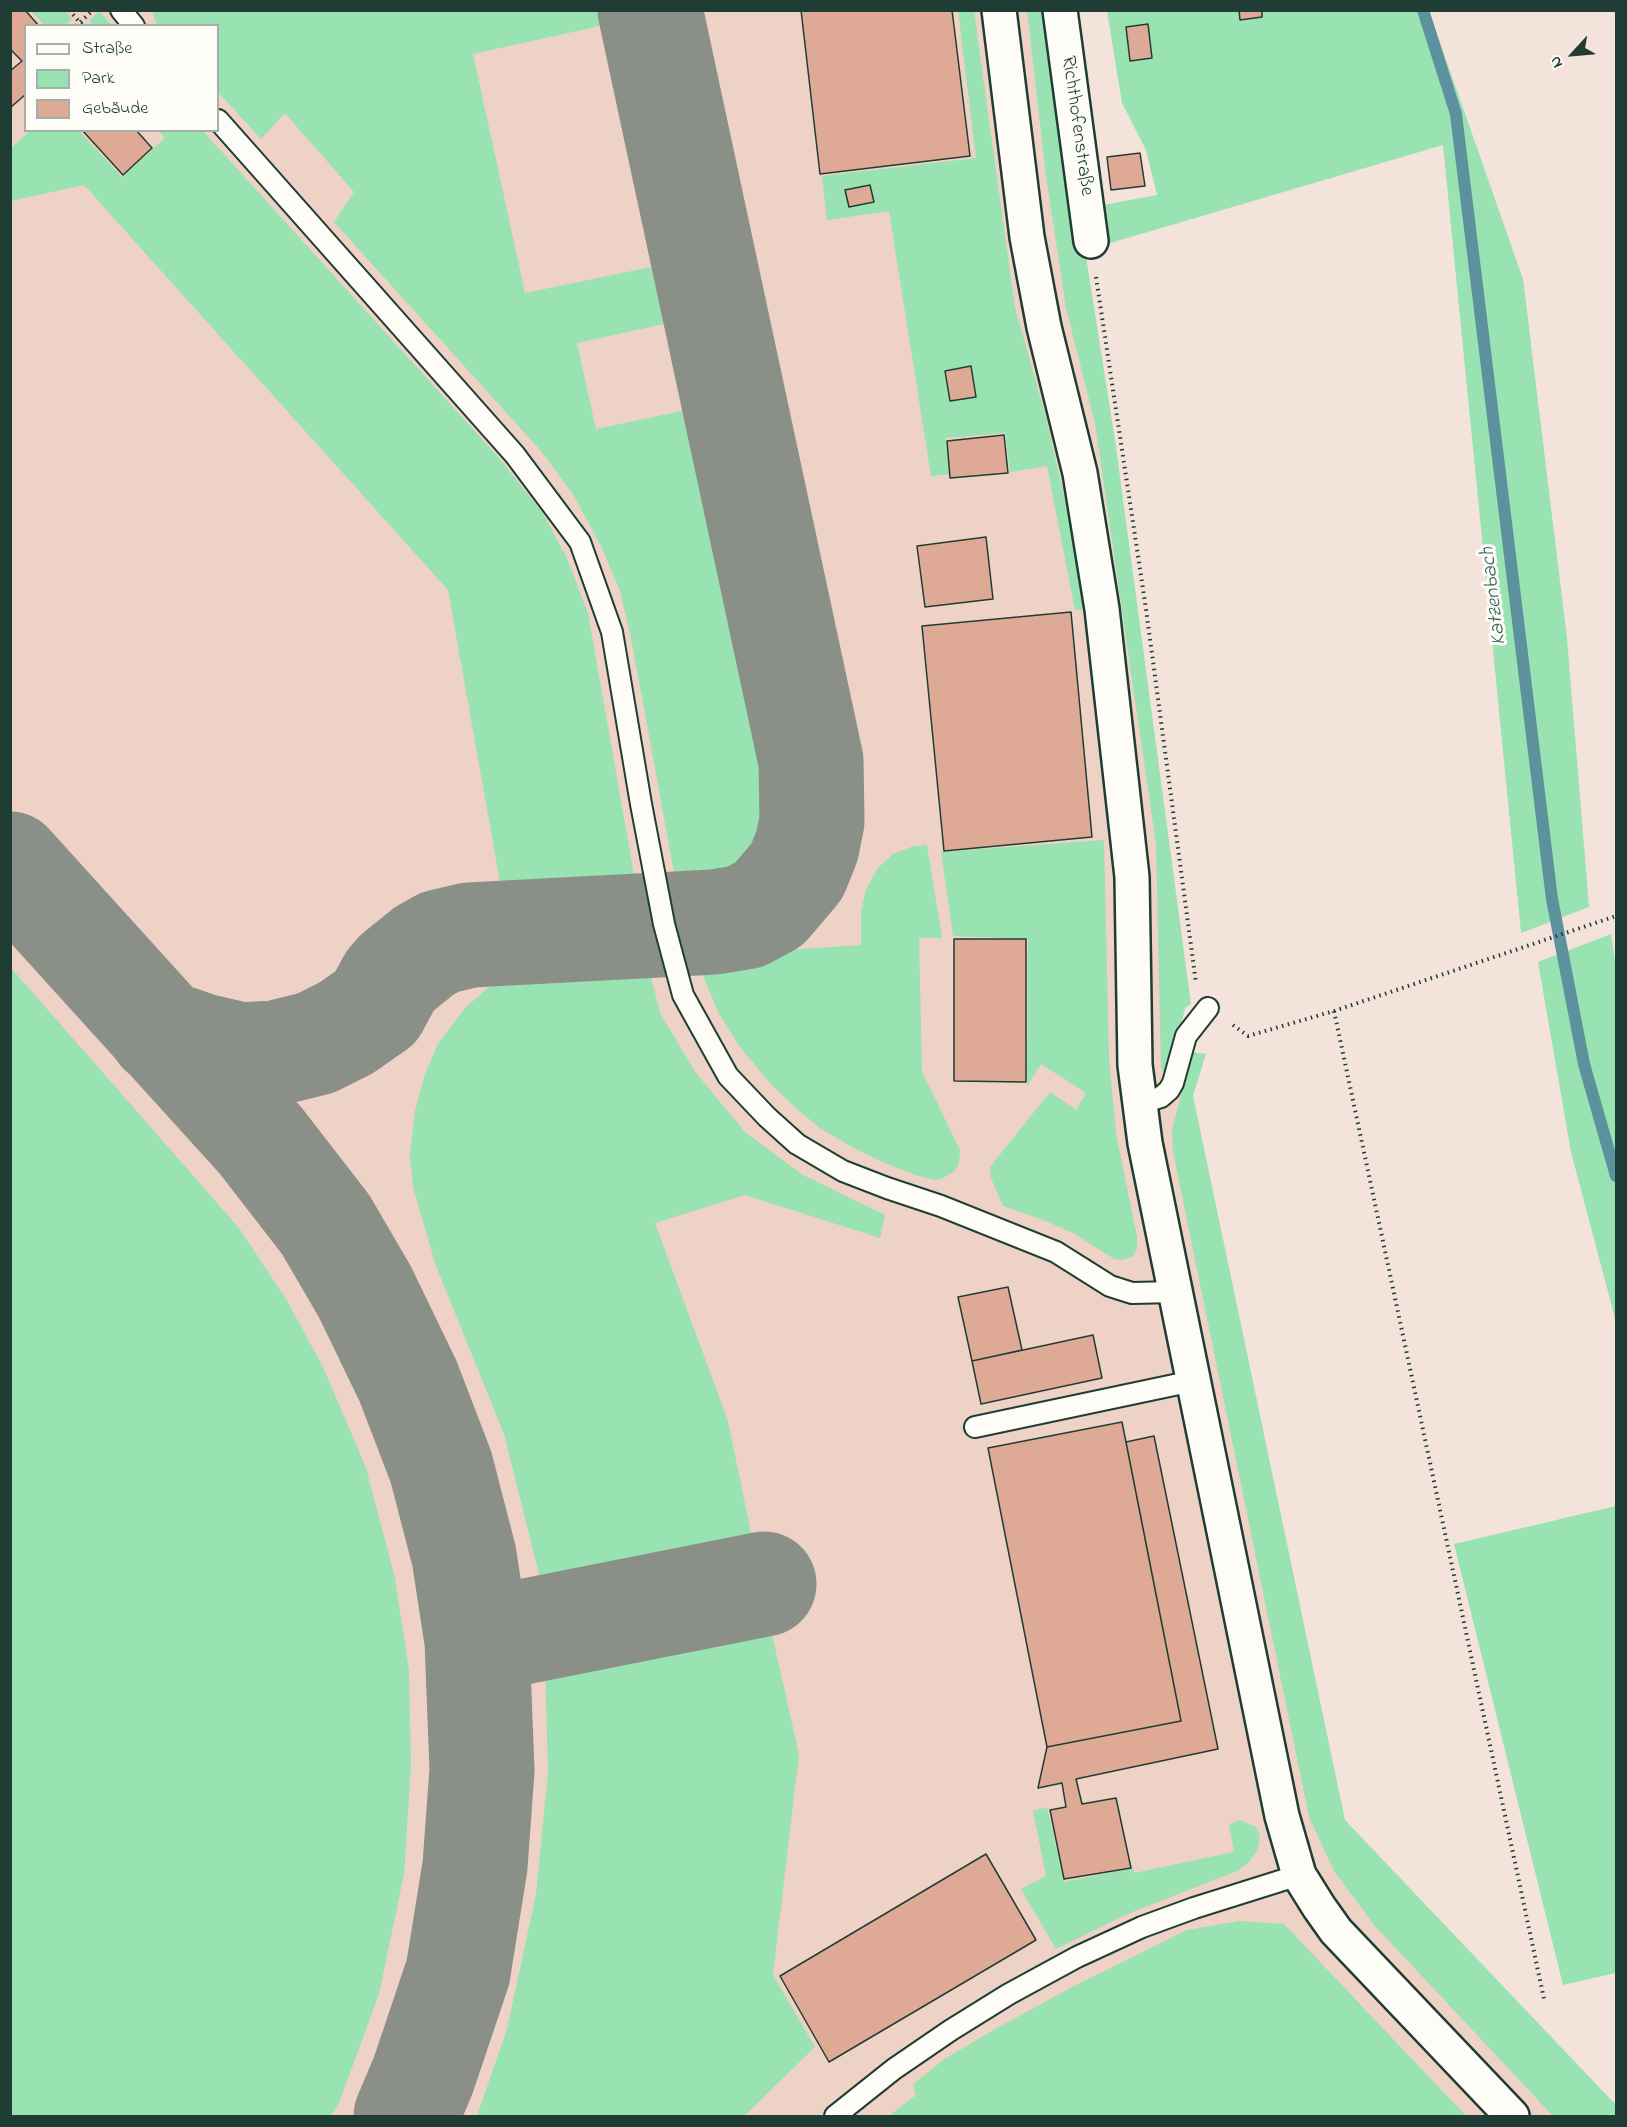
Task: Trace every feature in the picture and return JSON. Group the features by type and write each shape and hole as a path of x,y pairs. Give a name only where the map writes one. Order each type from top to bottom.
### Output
{"street":[{"path":"999,10 1029,248 1044,327 1082,483 1103,620 1132,877 1135,1056 1145,1143 1282,1816 1299,1875 1336,1931 1512,2116"},
{"name":"Richthofenstraße","path":"1060,10 1091,241"}],"lane":[{"path":"219,121 515,455 580,542 612,632 664,924 683,994 728,1076 767,1117 797,1144 843,1171 941,1206 1056,1252 1110,1286 1132,1293 1175,1292"},
{"path":"1139,1104 1161,1098 1168,1090 1173,1083 1186,1036 1208,1008"},
{"path":"975,1427 1193,1381"},
{"path":"835,2116 894,2069 951,2030 1008,1994 1077,1957 1142,1927 1299,1875"}],"path":[{"path":"69,10 79,24 93,10"},
{"path":"1091,241 1146,609 1195,981 1208,1008 1248,1036 1334,1011 1617,916"},
{"path":"1334,1011 1544,1998"}],"shaded area":[{"path":"11,11 1046,11 1183,1005 1162,1080 1183,1086 1339,1827 1614,2116 11,2116"}],"green space":[{"path":"31,11 65,11 72,19 66,24 44,24"},
{"path":"99,11 111,24 92,24 89,21"},
{"path":"154,11 606,11 609,24 473,54 525,293 661,265 673,322 577,343 596,429 691,409 758,751 766,829 758,843 733,868 714,879 677,889 631,638 620,591 602,548 573,494 541,451 334,222 354,192 285,113 261,139 219,93 219,24 157,24"},
{"path":"958,11 974,11 1015,308 1045,414 1067,508 1084,609 1075,610 1047,466 1010,472 1005,433 946,438 949,474 931,476 889,211 827,220 822,176 976,158"},
{"path":"1027,11 1053,11 1081,225 1115,440 1191,1004 1185,1008 1176,1048 1166,1076 1161,1068 1156,845 1095,423 1066,308 1046,176"},
{"path":"1107,11 1429,11 1523,279 1567,638 1589,907 1521,933 1443,145 1107,244 1103,205 1157,195 1146,150 1122,103"},
{"path":"29,132 80,132 122,177 165,138 160,132 204,132 498,457 542,512 567,558 588,613 637,892 503,899 448,590 84,185 11,201 11,148"},
{"path":"1104,840 1109,1060 1116,1133 1137,1237 1137,1249 1133,1256 1123,1260 1114,1259 1075,1234 1003,1206 991,1178 990,1167 1050,1092 1076,1110 1086,1093 1041,1064 1027,1086 1028,939 953,936 941,852"},
{"path":"927,845 942,938 919,938 922,1072 960,1150 959,1164 953,1172 934,1180 880,1161 852,1147 820,1128 798,1110 772,1085 740,1047 718,1012 695,956 861,945 861,912 866,889 878,868 893,854 911,847"},
{"path":"1611,934 1616,966 1616,1322 1571,1152 1538,962"},
{"path":"647,963 661,1015 696,1073 745,1132 803,1175 885,1215 880,1238 745,1195 655,1223 728,1421 757,1562 547,1606 504,1434 436,1266 413,1187 410,1155 415,1111 425,1074 438,1044 465,1008 506,972"},
{"path":"11,968 239,1228 286,1299 323,1367 366,1468 395,1578 409,1671 411,1764 404,1874 379,1994 339,2103 331,2116 11,2116"},
{"path":"1192,1052 1206,1054 1193,1096 1345,1820 1616,2105 1616,2116 1553,2116 1375,1926 1334,1871 1309,1817 1173,1152 1172,1130"},
{"path":"1616,1506 1616,1973 1563,1985 1454,1544"},
{"path":"768,1617 799,1754 773,1975 815,2047 744,2116 477,2116 507,2029 536,1894 548,1772 545,1663"},
{"path":"1047,1807 1064,1882 1133,1868 1134,1873 1234,1852 1229,1824 1240,1820 1256,1827 1260,1836 1257,1851 1248,1863 1237,1871 1125,1915 1056,1949 1021,1889 1046,1876 1033,1811"},
{"path":"1239,1921 1284,1924 1466,2116 889,2116 916,2095 913,2084 946,2058 997,2028 1076,1985 1187,1930"}],"building":[{"path":"10,10 25,10 37,24 24,24 24,96 10,108 10,71 22,61 10,49"},
{"path":"801,10 952,10 970,156 820,174"},
{"path":"1239,10 1262,10 1262,17 1240,20"},
{"path":"1148,24 1152,58 1130,61 1126,27"},
{"path":"84,132 138,132 152,148 123,175"},
{"path":"1140,153 1145,186 1111,190 1107,157"},
{"path":"870,185 874,202 849,207 845,190"},
{"path":"971,366 976,397 950,401 945,371"},
{"path":"1004,435 1008,473 950,478 947,441"},
{"path":"986,537 993,599 925,607 917,546"},
{"path":"1071,612 1092,837 944,851 922,626"},
{"path":"954,939 1026,939 1026,1082 954,1081"},
{"path":"1008,1287 1022,1350 972,1361 958,1297"},
{"path":"1093,1335 1102,1378 981,1404 972,1361"},
{"path":"1122,1422 1181,1721 1047,1747 988,1448"},
{"path":"1154,1436 1218,1749 1076,1779 1082,1804 1116,1798 1131,1868 1064,1879 1050,1810 1066,1807 1062,1783 1038,1788 1047,1747 1181,1721 1126,1442"},
{"path":"986,1854 1036,1940 829,2062 780,1976"}],"waterway":[{"name":"Katzenbach","path":"1423,10 1456,114 1552,899 1584,1064 1616,1176"}],"taxiway":[{"path":"161,1032 202,1046 241,1055 276,1053 316,1043 346,1028 376,1007 390,981 398,972 424,951 440,942 470,935 714,922 745,917 769,904 797,871 807,846 812,821 811,761 650,10"},
{"path":"10,864 261,1141 326,1225 365,1292 408,1381 441,1467 464,1556 477,1641 482,1770 475,1866 458,1972 423,2076 406,2116"},
{"path":"477,1641 764,1584"}]}
